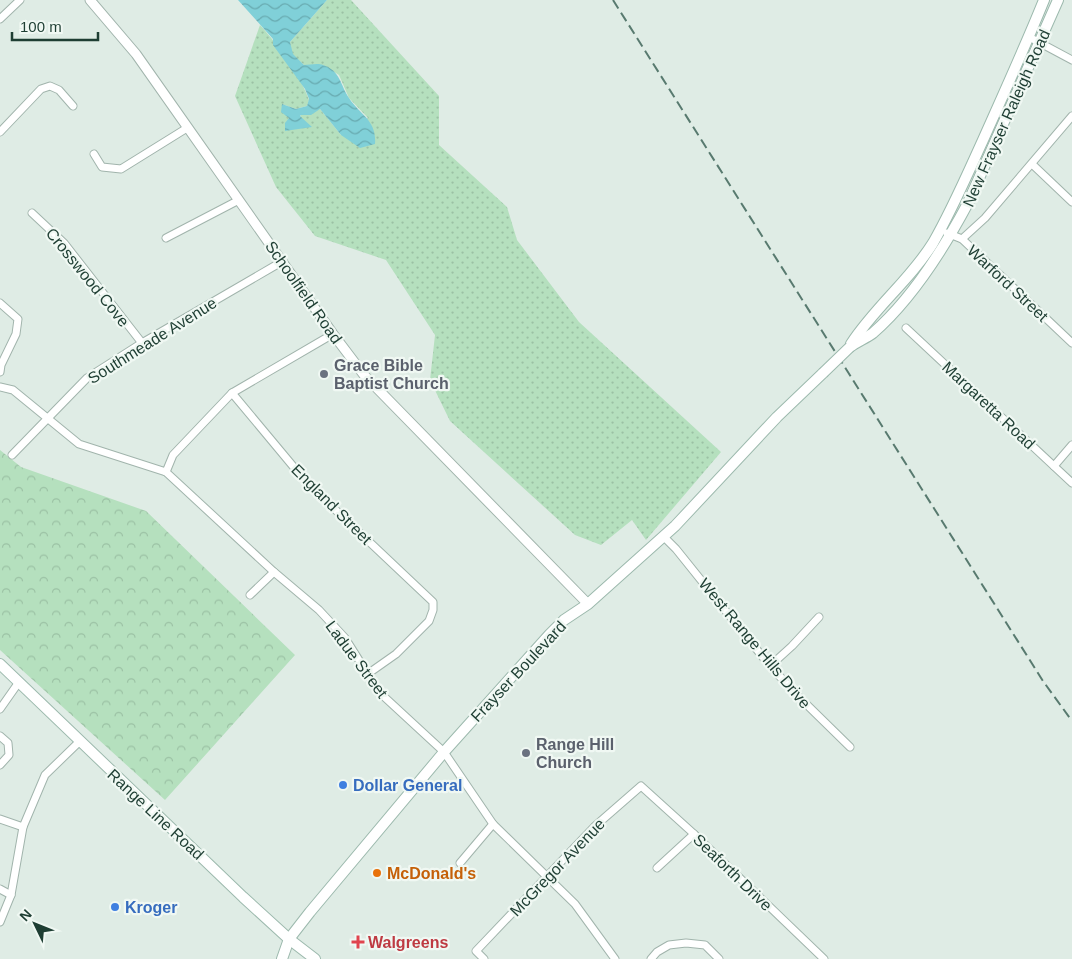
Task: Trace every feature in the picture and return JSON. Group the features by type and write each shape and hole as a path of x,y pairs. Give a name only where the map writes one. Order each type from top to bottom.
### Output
{"main road":[{"name":"New Frayser Raleigh Road","path":"850,347 861,329 920,262 940,229 957,197 1044,0"},
{"name":"New Frayser Raleigh Road","path":"850,347 872,334 891,314 923,276 951,235 968,203 1058,0"},
{"name":"Frayser Boulevard","path":"282,959 289,939 444,752 549,635 564,620 588,604 676,526 777,416 850,347"},
{"name":"Range Line Road","path":"0,664 79,742 289,939 315,959"}],"street":[{"path":"0,19 20,0"},
{"name":"Schoolfield Road","path":"90,0 136,54 333,334 364,374 588,604"},
{"path":"1029,37 1072,60"},
{"path":"0,132 41,89 50,86 59,90 73,106"},
{"path":"962,239 986,218 1072,116"},
{"path":"94,154 102,167 122,170 187,128"},
{"path":"1032,164 1072,202"},
{"path":"166,238 239,200"},
{"name":"Crosswood Cove","path":"32,213 64,243 142,343"},
{"name":"Warford Street","path":"940,229 962,239 1072,343"},
{"name":"Southmeade Avenue","path":"12,455 87,378 142,343 283,261"},
{"path":"0,303 18,319 16,334 1,365 0,372"},
{"name":"Margaretta Road","path":"906,328 1072,482"},
{"path":"166,472 173,454 232,393 333,334"},
{"name":"Ladue Street","path":"0,387 13,390 79,444 166,472 274,572 319,610 345,638 369,673 379,692 444,752 494,824 576,904 615,959"},
{"name":"England Street","path":"232,393 307,483 433,602 433,610 429,621 403,648 369,673"},
{"path":"1054,466 1072,446"},
{"name":"West Range Hills Drive","path":"664,536 770,666 850,747"},
{"path":"250,595 274,572"},
{"path":"770,666 819,617"},
{"path":"1,705 19,682"},
{"path":"0,736 8,743 9,755 0,765"},
{"path":"0,922 11,895 23,827 44,775 79,742"},
{"name":"Seaforth Drive","path":"641,786 694,834 824,959"},
{"name":"McGregor Avenue","path":"484,959 476,951 594,826 641,786"},
{"path":"2,820 23,827"},
{"path":"460,863 494,824"},
{"path":"657,868 694,834"},
{"path":"0,889 11,895"},
{"path":"650,959 669,945 686,943 705,946 719,959"}],"green space":[{"path":"327,0 351,0 439,96 439,145 507,207 517,240 579,322 721,452 646,540 632,520 601,545 575,535 450,421 430,380 435,335 386,260 315,236 276,187 235,96 260,25 288,60 309,100 307,106 296,109 282,104 311,127 300,117 301,115 320,109 341,135 368,118 349,98 339,75 323,65 304,65 292,54 290,42"},
{"path":"0,450 21,467 146,511 295,655 165,800 0,650"}],"water":[{"path":"238,0 327,0 290,42 293,54 304,65 321,64 337,75 353,104 371,123 375,144 360,148 341,135 320,109 311,115 300,116 312,127 285,131 285,123 289,118 281,112 282,104 296,109 307,106 309,99 305,89 273,45 273,39"}],"railway":[{"path":"613,0 1043,681 1072,721"}],"place":[{"name":"Grace Bible Baptist Church","path":"324,374"},
{"name":"Range Hill Church","path":"526,753"},
{"name":"Dollar General","path":"343,785"},
{"name":"McDonald's","path":"377,873"},
{"name":"Kroger","path":"115,907"},
{"name":"Walgreens","path":"358,942"}]}
